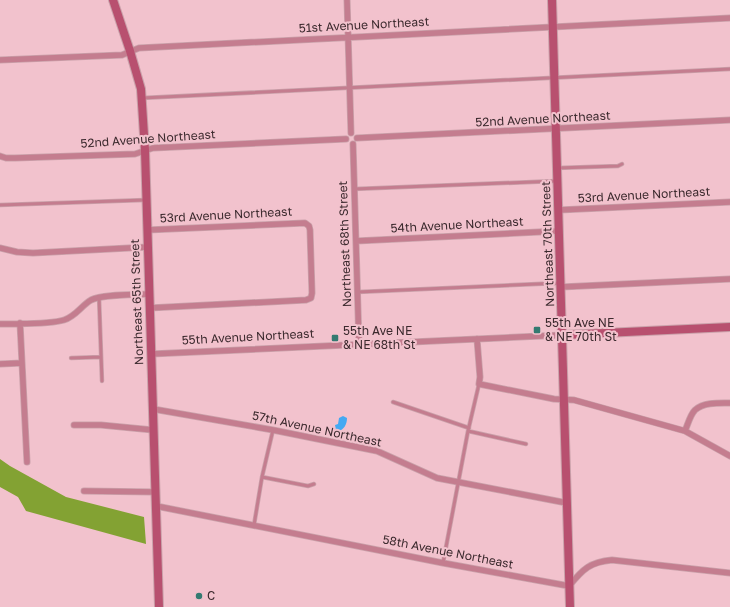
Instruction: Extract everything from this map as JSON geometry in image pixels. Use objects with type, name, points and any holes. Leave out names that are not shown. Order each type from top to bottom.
[{"type":"main road","name":"Northeast 65th Street","points":[[113,0],[139,81],[142,98],[147,200],[159,607]]},
{"type":"main road","name":"Northeast 70th Street","points":[[552,0],[570,607]]},
{"type":"main road","name":"55th Avenue Northeast","points":[[563,334],[730,327]]},
{"type":"street","points":[[347,0],[351,133],[346,139],[349,143],[353,144],[356,142],[357,138],[356,135],[351,133]]},
{"type":"street","name":"51st Avenue Northeast","points":[[0,60],[122,55],[139,48],[730,18]]},
{"type":"street","name":"52nd Avenue Northeast","points":[[357,138],[730,120]]},
{"type":"street","name":"52nd Avenue Northeast","points":[[0,156],[15,158],[135,154],[153,148],[346,139]]},
{"type":"street","name":"Northeast 68th Street","points":[[353,144],[359,344]]},
{"type":"street","name":"53rd Avenue Northeast","points":[[559,210],[730,202]]},
{"type":"street","name":"53rd Avenue Northeast","points":[[147,230],[300,222],[307,224],[310,230],[312,293],[309,299],[306,300],[149,308]]},
{"type":"street","name":"54th Avenue Northeast","points":[[356,241],[560,231]]},
{"type":"street","points":[[0,248],[17,252],[33,253],[148,247]]},
{"type":"street","points":[[561,285],[730,280]]},
{"type":"street","points":[[0,324],[54,322],[64,320],[79,311],[86,303],[99,297],[149,294]]},
{"type":"street","points":[[20,323],[27,462]]},
{"type":"street","name":"55th Avenue Northeast","points":[[151,354],[563,334]]},
{"type":"street","points":[[477,339],[480,377],[479,384],[585,403],[685,431],[730,456]]},
{"type":"street","points":[[0,364],[22,363]]},
{"type":"street","points":[[685,431],[695,410],[703,406],[716,403],[730,403]]},
{"type":"street","name":"57th Avenue Northeast","points":[[153,409],[272,430],[377,451],[437,478],[568,503]]},
{"type":"street","points":[[74,425],[101,425],[153,430]]},
{"type":"street","points":[[84,491],[155,492]]},
{"type":"street","name":"58th Avenue Northeast","points":[[156,506],[443,563],[569,586]]},
{"type":"street","points":[[569,586],[590,564],[607,561],[730,573]]},
{"type":"lane","points":[[142,98],[730,69]]},
{"type":"lane","points":[[558,168],[618,166],[622,164]]},
{"type":"lane","points":[[354,189],[558,180]]},
{"type":"lane","points":[[0,204],[147,200]]},
{"type":"lane","points":[[358,292],[561,285]]},
{"type":"lane","points":[[99,297],[102,381]]},
{"type":"lane","points":[[70,358],[101,357]]},
{"type":"lane","points":[[443,563],[479,384]]},
{"type":"lane","points":[[393,402],[469,430],[526,444]]},
{"type":"lane","points":[[254,525],[272,430]]},
{"type":"lane","points":[[262,477],[308,486],[314,484]]},
{"type":"green space","points":[[0,459],[66,497],[144,517],[146,544],[26,511],[18,497],[0,487]]},
{"type":"water","points":[[343,416],[347,418],[345,426],[338,431],[336,430],[335,425],[338,424],[339,418]]},
{"type":"place","name":"55th Ave NE & NE 70th St","points":[[537,330]]},
{"type":"place","name":"55th Ave NE & NE 68th St","points":[[335,338]]},
{"type":"place","name":"C","points":[[199,596]]}]
